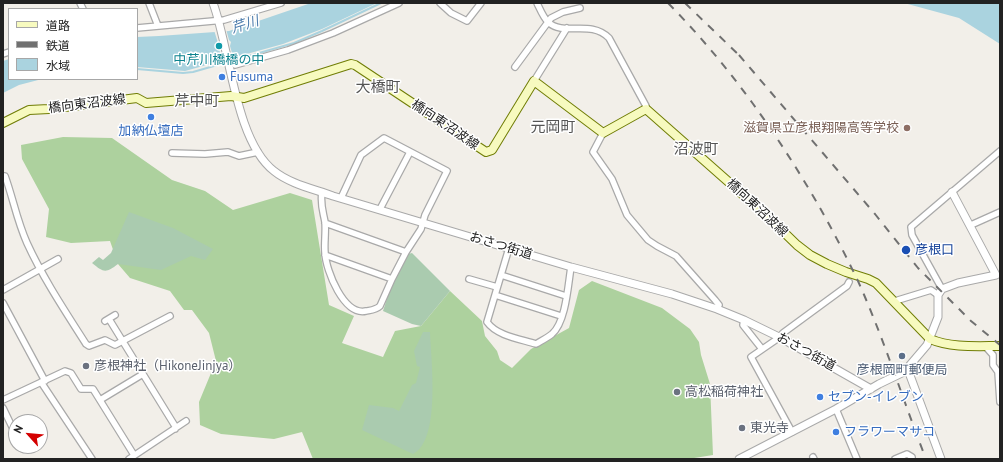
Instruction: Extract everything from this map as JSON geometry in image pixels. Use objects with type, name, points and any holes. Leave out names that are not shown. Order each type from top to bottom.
[{"type":"main road","name":"橋向東沼波線","points":[[3,123],[29,110],[49,109],[137,98],[146,103],[231,96],[244,98],[353,64],[486,152],[492,150],[534,81]]},
{"type":"main road","points":[[534,81],[603,132],[646,108]]},
{"type":"main road","name":"橋向東沼波線","points":[[646,108],[766,215],[797,245],[810,255],[827,264],[868,279],[876,284],[895,301],[930,339]]},
{"type":"main road","points":[[930,339],[960,346],[1000,346]]},
{"type":"street","points":[[149,3],[158,26]]},
{"type":"street","name":"おさつ街道","points":[[213,3],[232,65],[237,98],[250,137],[265,162],[275,172],[306,187],[341,198],[571,267],[672,294],[717,309],[780,337],[871,388]]},
{"type":"street","points":[[138,28],[218,22],[281,3]]},
{"type":"street","points":[[232,65],[288,50],[333,34],[399,3]]},
{"type":"street","points":[[440,3],[451,13],[467,22],[481,3]]},
{"type":"street","points":[[537,3],[548,22],[558,27],[590,28],[603,32],[609,38],[646,108]]},
{"type":"street","points":[[515,67],[551,18],[555,15],[580,8]]},
{"type":"street","points":[[534,81],[567,28]]},
{"type":"street","points":[[603,132],[593,152],[612,179],[627,215],[648,240],[676,256],[716,300],[719,305],[717,309]]},
{"type":"street","points":[[322,192],[321,201],[325,223],[325,255],[332,280],[342,298],[355,310],[363,312],[377,309],[380,306],[406,252],[421,229],[422,222],[447,171],[384,138],[361,155],[341,198]]},
{"type":"street","points":[[172,153],[205,154],[228,152],[239,156],[258,152]]},
{"type":"street","points":[[380,209],[410,152]]},
{"type":"street","points":[[739,459],[836,409],[871,388],[908,370],[910,365],[927,346],[930,339],[938,316],[940,292],[912,235],[910,230],[911,227],[1000,152]]},
{"type":"street","points":[[3,176],[5,176],[12,195],[26,242],[40,269],[86,344],[90,346],[105,340],[115,345],[170,316]]},
{"type":"street","points":[[895,301],[931,290],[940,292],[958,283],[998,275],[952,192]]},
{"type":"street","points":[[971,226],[1000,212]]},
{"type":"street","points":[[325,223],[406,252]]},
{"type":"street","points":[[509,248],[487,322],[492,329],[526,341],[536,344],[553,334],[559,325],[571,267]]},
{"type":"street","points":[[325,255],[392,279]]},
{"type":"street","points":[[3,290],[58,259]]},
{"type":"street","points":[[501,275],[566,296]]},
{"type":"street","points":[[469,279],[497,288]]},
{"type":"street","points":[[792,432],[751,357],[847,286],[849,282]]},
{"type":"street","points":[[495,296],[562,316]]},
{"type":"street","points":[[3,303],[43,381],[92,459]]},
{"type":"street","points":[[115,315],[107,320],[143,374],[175,426],[175,429]]},
{"type":"street","points":[[744,320],[743,325],[762,349]]},
{"type":"street","points":[[985,346],[993,355],[993,365],[999,372],[1000,402]]},
{"type":"street","points":[[908,370],[941,459]]},
{"type":"street","points":[[3,400],[65,371],[68,371],[71,373],[81,389],[93,389],[134,455]]},
{"type":"street","points":[[100,400],[143,374]]},
{"type":"street","points":[[3,408],[8,418]]},
{"type":"street","points":[[836,409],[857,459]]},
{"type":"street","points":[[129,459],[186,421]]},
{"type":"street","points":[[895,459],[907,454],[912,457],[912,459]]},
{"type":"green space","points":[[63,137],[112,138],[172,180],[205,191],[233,210],[290,193],[312,200],[329,305],[354,316],[342,343],[383,357],[395,331],[421,326],[450,291],[482,321],[485,336],[497,351],[500,360],[512,368],[531,349],[569,328],[579,290],[592,281],[662,308],[690,329],[699,342],[701,355],[710,384],[713,455],[688,459],[313,459],[302,432],[274,439],[221,434],[200,425],[199,402],[216,361],[209,333],[192,310],[184,310],[170,291],[130,278],[118,264],[110,241],[71,243],[46,237],[49,209],[22,159],[21,145]]},
{"type":"green space","points":[[129,212],[173,228],[213,249],[205,260],[191,256],[161,270],[118,264],[105,271],[99,269],[92,263],[99,257],[103,260],[111,253]]},
{"type":"green space","points":[[412,253],[450,291],[421,326],[412,324],[383,311],[393,280],[408,254]]},
{"type":"green space","points":[[423,332],[430,332],[432,379],[431,417],[428,433],[422,446],[413,454],[362,430],[369,405],[393,408],[399,411],[412,385],[416,383],[420,367],[417,366],[414,351]]},
{"type":"water","points":[[311,3],[377,3],[322,29],[283,44],[185,71],[138,67],[138,37],[229,31]]},
{"type":"water","points":[[904,3],[1000,3],[1000,44],[959,18]]},
{"type":"water","points":[[8,59],[8,80],[38,80],[19,85],[3,93],[3,61]]},
{"type":"pier","points":[[226,29],[231,42],[230,46],[234,60],[223,63],[217,46],[218,43],[214,30]]},
{"type":"waterway","points":[[138,69],[183,73],[193,72],[294,43],[381,3]]},
{"type":"railway","points":[[668,3],[690,26],[730,73],[783,148],[822,211],[858,281],[885,347],[926,459]]},
{"type":"railway","points":[[685,3],[742,58]]},
{"type":"railway","points":[[739,55],[875,214],[918,268],[971,321],[1000,345]]},
{"type":"place","name":"中芹川橋橋の中","points":[[219,46]]},
{"type":"place","name":"Fusuma","points":[[222,77]]},
{"type":"place","name":"加納仏壇店","points":[[151,117]]},
{"type":"place","name":"滋賀県立彦根翔陽高等学校","points":[[907,128]]},
{"type":"place","name":"彦根口","points":[[906,250]]},
{"type":"place","name":"彦根岡町郵便局","points":[[902,356]]},
{"type":"place","name":"彦根神社（HikoneJinjya）","points":[[86,366]]},
{"type":"place","name":"高松稲荷神社","points":[[677,392]]},
{"type":"place","name":"セブン-イレブン","points":[[820,397]]},
{"type":"place","name":"東光寺","points":[[742,428]]},
{"type":"place","name":"フラワーマサコ","points":[[836,432]]},
{"type":"district","name":"大橋町","points":[[378,88]]},
{"type":"district","name":"芹中町","points":[[197,102]]},
{"type":"district","name":"元岡町","points":[[553,128]]},
{"type":"district","name":"沼波町","points":[[696,150]]},
{"type":"water label","name":"芹川","points":[[245,25]]}]
